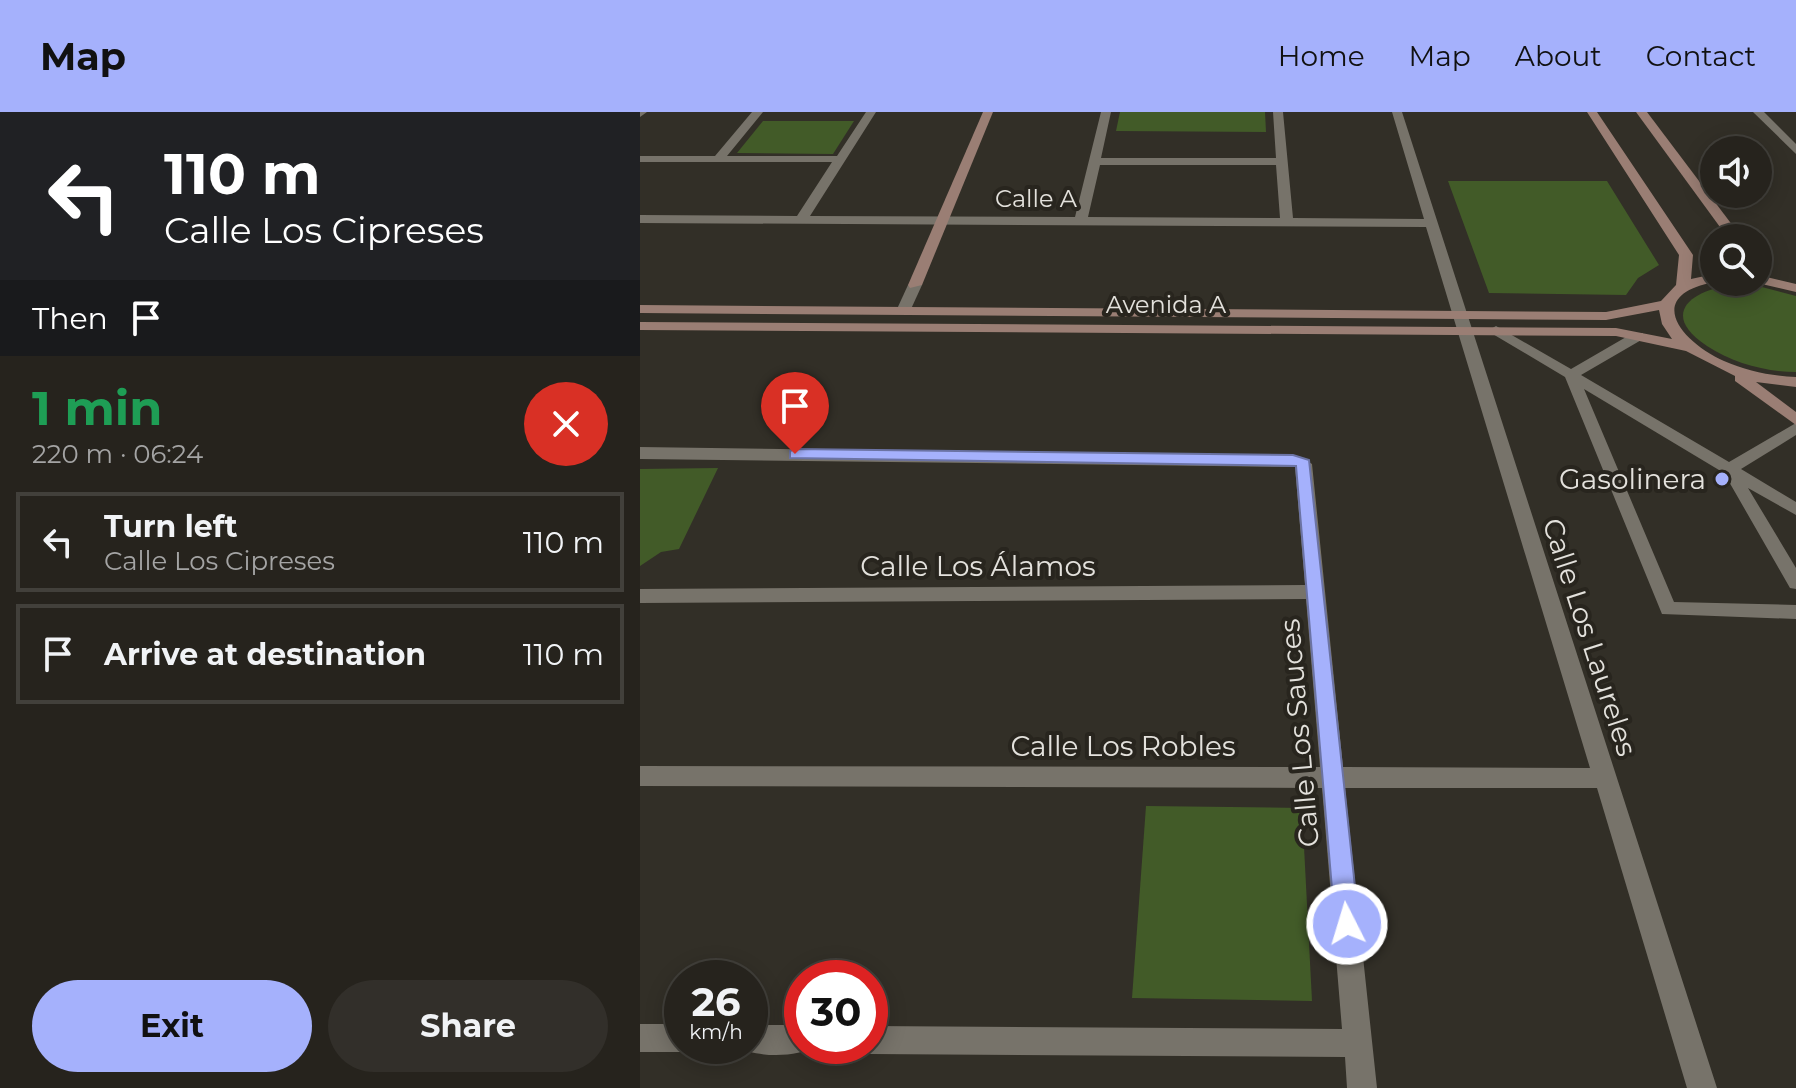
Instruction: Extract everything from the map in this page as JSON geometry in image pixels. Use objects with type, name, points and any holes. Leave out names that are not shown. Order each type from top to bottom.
[{"type":"street","points":[[718,159],[758,112]]},
{"type":"street","points":[[801,220],[871,112]]},
{"type":"street","points":[[904,309],[988,112]]},
{"type":"street","points":[[1081,221],[1106,112]]},
{"type":"street","points":[[1278,112],[1287,222]]},
{"type":"street","name":"Calle Los Laureles","points":[[1397,112],[1702,1088]]},
{"type":"street","points":[[1592,112],[1686,255],[1683,285]]},
{"type":"street","points":[[1641,112],[1725,224]]},
{"type":"street","points":[[1758,112],[1796,151]]},
{"type":"street","points":[[640,159],[840,159]]},
{"type":"street","points":[[1095,161],[1282,162]]},
{"type":"street","name":"Calle A","points":[[640,219],[1432,223]]},
{"type":"street","points":[[1772,272],[1793,286]]},
{"type":"street","points":[[1700,281],[1683,285],[1671,294],[1665,305],[1666,319],[1674,334],[1691,348],[1763,392],[1796,420]]},
{"type":"street","points":[[1772,282],[1793,286]]},
{"type":"street","name":"Avenida A","points":[[640,326],[1462,322],[1606,316],[1665,305]]},
{"type":"street","name":"Avenida A","points":[[640,309],[904,309],[1462,322],[1496,330],[1638,336],[1691,348]]},
{"type":"street","points":[[1721,365],[1751,375],[1796,382]]},
{"type":"street","name":"Calle Los Sauces","points":[[640,453],[1300,461],[1305,468],[1362,1088]]},
{"type":"street","name":"Calle Los Álamos","points":[[640,596],[1316,592]]},
{"type":"street","name":"Calle Los Robles","points":[[640,776],[1333,775],[1605,778]]},
{"type":"street","points":[[640,1038],[664,1038]]},
{"type":"street","points":[[888,1040],[1358,1043]]},
{"type":"lane","points":[[1496,330],[1796,509]]},
{"type":"lane","points":[[1571,375],[1638,336]]},
{"type":"lane","points":[[1571,375],[1668,609],[1796,612]]},
{"type":"lane","points":[[1730,469],[1796,428]]},
{"type":"lane","points":[[1730,469],[1796,583]]},
{"type":"green space","points":[[1120,112],[1265,112],[1266,132],[1116,131]]},
{"type":"green space","points":[[763,121],[854,121],[833,154],[737,153]]},
{"type":"green space","points":[[1448,181],[1607,181],[1659,265],[1638,278],[1626,295],[1489,293]]},
{"type":"green space","points":[[1772,290],[1796,296],[1796,372],[1739,362],[1707,346],[1685,324],[1683,314],[1686,305],[1700,294],[1772,296]]},
{"type":"green space","points":[[718,468],[679,549],[661,552],[640,566],[640,469]]},
{"type":"green space","points":[[1146,806],[1302,808],[1312,1001],[1132,998]]},
{"type":"place","name":"Gasolinera","points":[[1722,479]]},
{"type":"route","points":[[795,454],[1300,461],[1305,468],[1347,924]]}]
